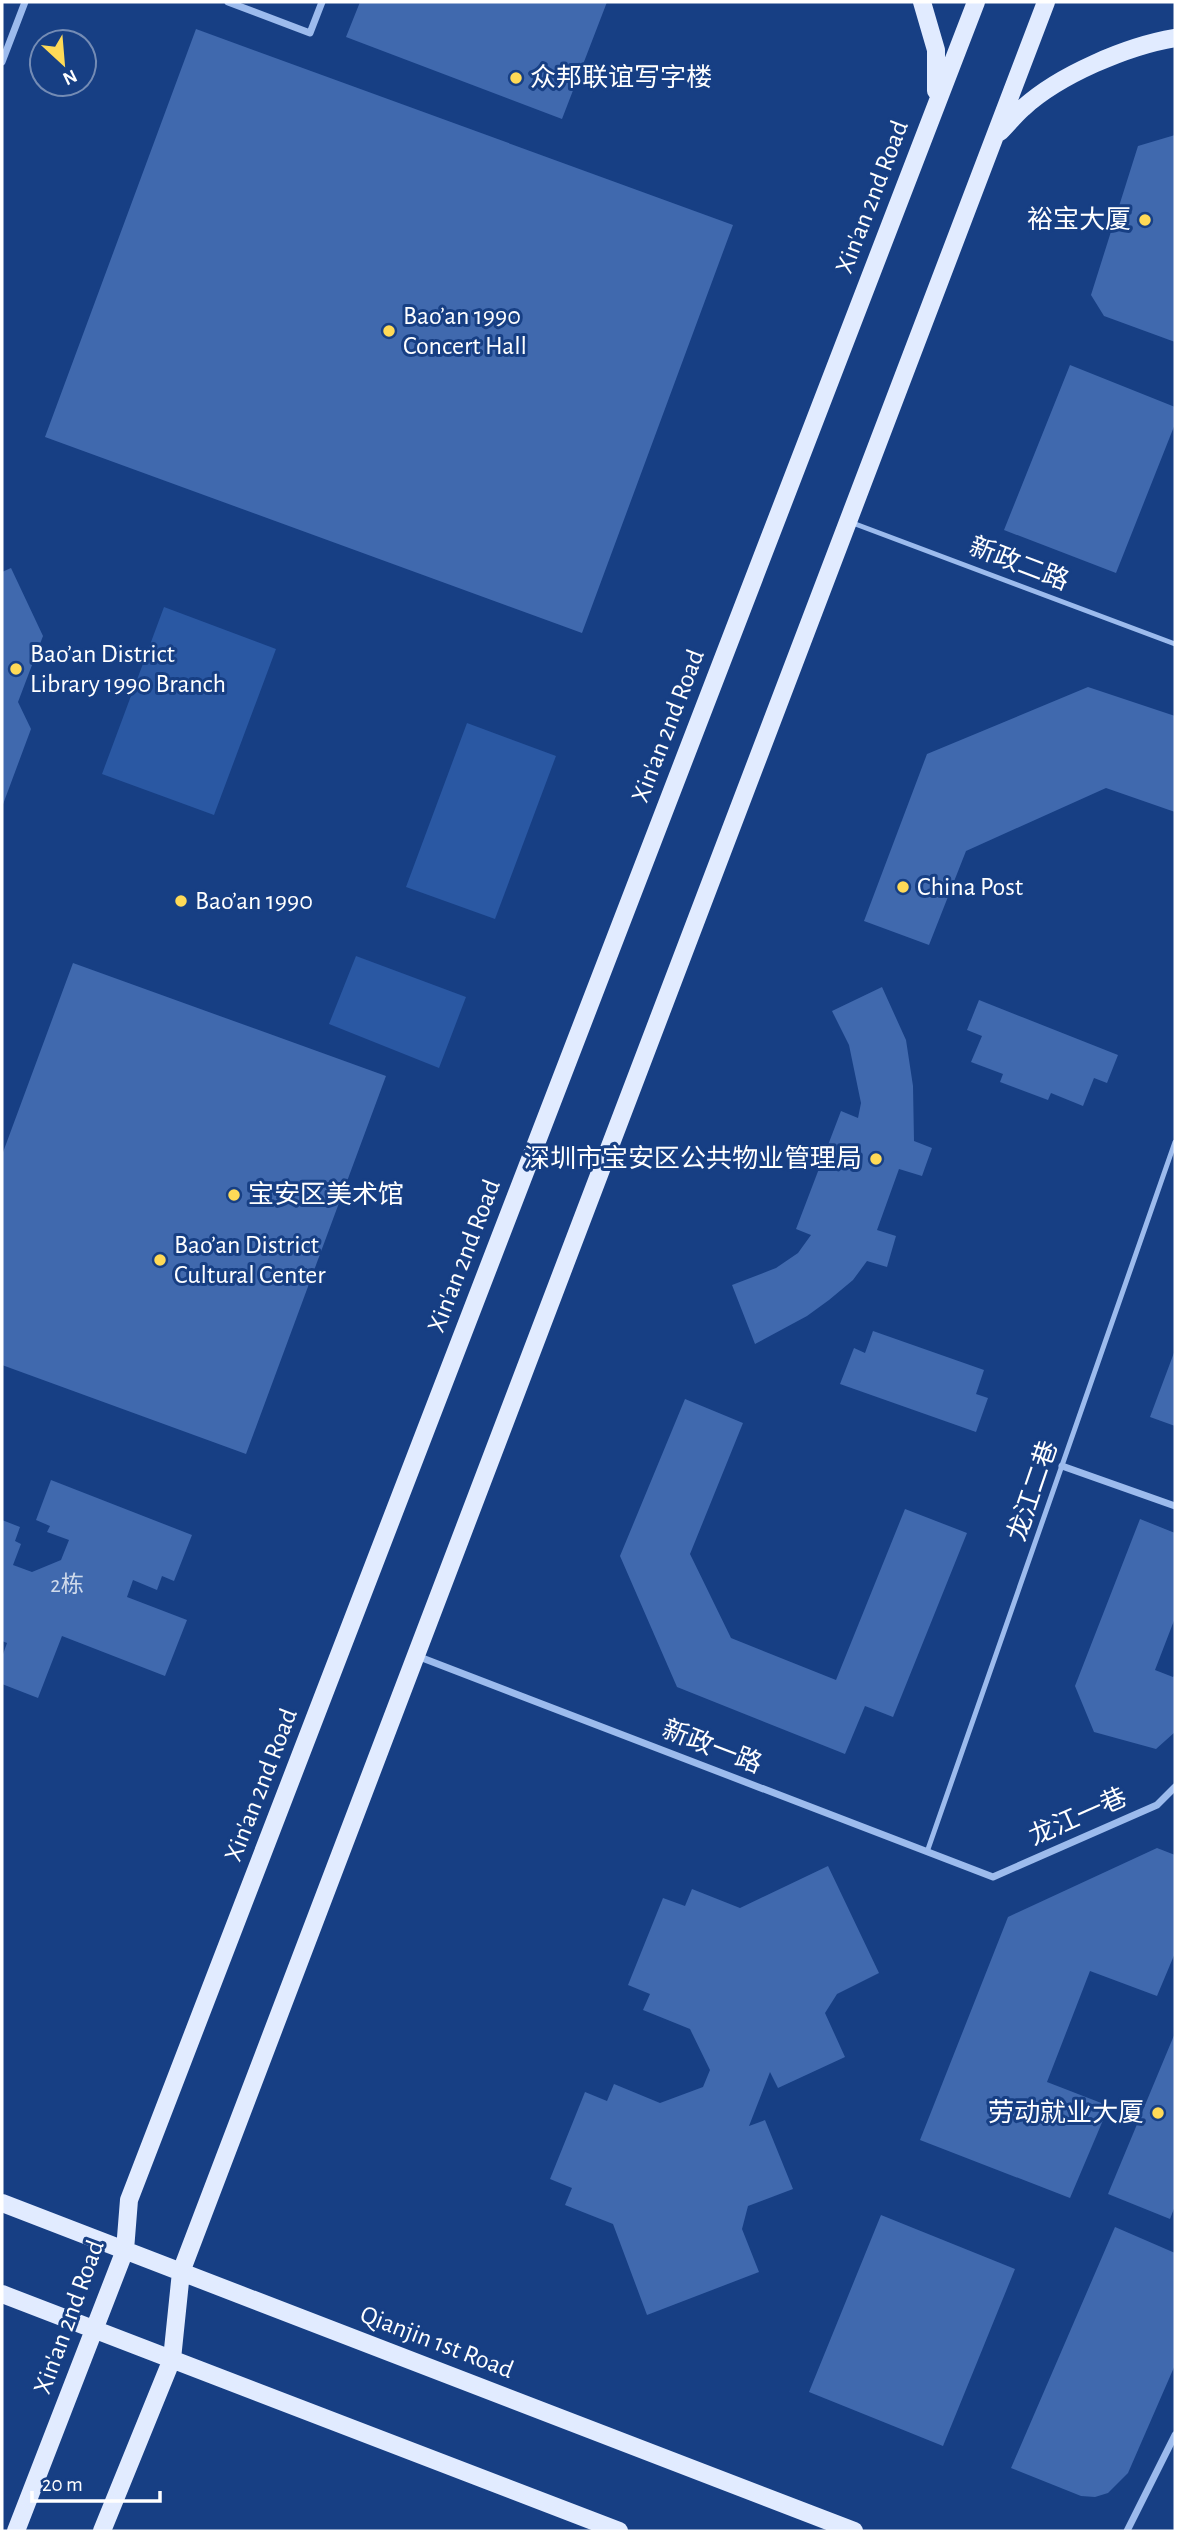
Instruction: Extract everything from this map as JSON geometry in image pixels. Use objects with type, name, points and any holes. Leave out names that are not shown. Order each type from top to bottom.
[{"type":"main road","points":[[922,2],[936,50],[937,81],[933,112]]},
{"type":"main road","name":"Xin'an 2nd Road","points":[[16,2531],[125,2250],[129,2200],[976,2]]},
{"type":"main road","points":[[102,2531],[172,2359],[181,2272],[1046,2]]},
{"type":"main road","points":[[993,140],[1023,107],[1063,80],[1113,56],[1175,38]]},
{"type":"main road","name":"Qianjin 1st Road","points":[[2,2203],[854,2531]]},
{"type":"main road","points":[[2,2294],[619,2531]]},
{"type":"street","points":[[2,62],[25,2]]},
{"type":"street","points":[[228,2],[310,33],[322,2]]},
{"type":"street","points":[[1062,1466],[1175,1506]]},
{"type":"street","name":"新政一路","points":[[416,1655],[993,1877]]},
{"type":"street","name":"龙江一巷","points":[[993,1877],[1157,1805],[1175,1787]]},
{"type":"street","points":[[1127,2531],[1175,2435]]},
{"type":"lane","name":"新政二路","points":[[848,521],[1175,644]]},
{"type":"lane","name":"龙江二巷","points":[[927,1852],[1175,1142]]},
{"type":"shaded area","points":[[164,607],[276,649],[214,815],[102,774]]},
{"type":"shaded area","points":[[467,723],[556,756],[495,919],[406,887]]},
{"type":"shaded area","points":[[356,956],[466,997],[439,1068],[329,1024]]},
{"type":"building","name":"众邦联谊写字楼","points":[[360,2],[607,2],[562,119],[346,37]]},
{"type":"building","name":"Bao’an 1990 Concert Hall","points":[[196,29],[733,225],[582,633],[45,437]]},
{"type":"building","name":"裕宝大厦","points":[[1175,135],[1175,342],[1104,316],[1091,295],[1138,146]]},
{"type":"building","points":[[1070,365],[1175,407],[1175,424],[1116,573],[1004,530]]},
{"type":"building","name":"Bao’an District Library 1990 Branch","points":[[11,568],[43,636],[18,702],[31,729],[2,807],[2,572]]},
{"type":"building","points":[[1088,687],[1175,716],[1175,812],[1106,788],[966,851],[929,945],[864,921],[927,754]]},
{"type":"building","name":"Bao’an District Cultural Center","points":[[73,963],[386,1076],[246,1454],[2,1365],[2,1155]]},
{"type":"building","name":"深圳市宝安区公共物业管理局","points":[[882,987],[906,1040],[913,1086],[914,1141],[932,1148],[922,1176],[899,1169],[877,1230],[896,1236],[887,1267],[867,1261],[853,1280],[829,1300],[807,1316],[755,1344],[732,1285],[776,1268],[798,1253],[811,1235],[796,1229],[841,1111],[858,1118],[861,1103],[849,1045],[832,1011]]},
{"type":"building","points":[[979,1000],[1118,1055],[1107,1083],[1094,1078],[1083,1106],[1051,1093],[1048,1100],[1000,1082],[1003,1074],[971,1062],[982,1036],[967,1030]]},
{"type":"building","points":[[873,1331],[984,1370],[976,1394],[988,1398],[976,1432],[840,1384],[854,1348],[865,1353]]},
{"type":"building","points":[[1175,1350],[1175,1426],[1150,1417]]},
{"type":"building","points":[[685,1399],[743,1423],[690,1554],[731,1638],[836,1680],[905,1509],[967,1533],[893,1717],[865,1706],[845,1754],[677,1687],[620,1556]]},
{"type":"building","points":[[51,1480],[192,1535],[174,1581],[162,1576],[157,1590],[133,1580],[127,1597],[187,1620],[165,1676],[62,1636],[38,1698],[2,1684],[2,1657],[7,1643],[2,1641],[2,1520],[20,1527],[15,1541],[21,1544],[13,1565],[32,1572],[61,1560],[69,1540],[47,1532],[50,1526],[36,1520]]},
{"type":"building","points":[[1140,1519],[1175,1533],[1175,1618],[1155,1670],[1173,1677],[1175,1675],[1175,1732],[1156,1749],[1094,1732],[1075,1686]]},
{"type":"building","points":[[1157,1848],[1175,1855],[1175,1953],[1157,1996],[1090,1971],[1047,2082],[1109,2106],[1070,2198],[920,2140],[1008,1917]]},
{"type":"building","points":[[828,1866],[879,1973],[837,1994],[825,2013],[845,2057],[778,2088],[770,2072],[749,2126],[765,2120],[793,2189],[748,2206],[742,2229],[759,2272],[647,2315],[613,2224],[565,2205],[572,2188],[550,2179],[585,2092],[607,2101],[614,2084],[660,2103],[703,2087],[710,2070],[690,2029],[643,2010],[650,1994],[628,1985],[663,1898],[685,1906],[692,1889],[740,1908]]},
{"type":"building","name":"劳动就业大厦","points":[[1175,2033],[1175,2206],[1170,2219],[1108,2194]]},
{"type":"building","points":[[881,2215],[1015,2269],[943,2446],[809,2392]]},
{"type":"building","points":[[1115,2227],[1175,2253],[1175,2365],[1128,2473],[1108,2493],[1095,2497],[1081,2496],[1011,2468]]},
{"type":"place","name":"众邦联谊写字楼","points":[[516,78]]},
{"type":"place","name":"裕宝大厦","points":[[1145,220]]},
{"type":"place","name":"Bao’an 1990 Concert Hall","points":[[389,331]]},
{"type":"place","name":"Bao’an District Library 1990 Branch","points":[[16,669]]},
{"type":"place","name":"China Post","points":[[903,887]]},
{"type":"place","name":"Bao’an 1990","points":[[181,901]]},
{"type":"place","name":"深圳市宝安区公共物业管理局","points":[[876,1159]]},
{"type":"place","name":"宝安区美术馆","points":[[234,1195]]},
{"type":"place","name":"Bao’an District Cultural Center","points":[[160,1260]]},
{"type":"place","name":"劳动就业大厦","points":[[1158,2113]]}]
